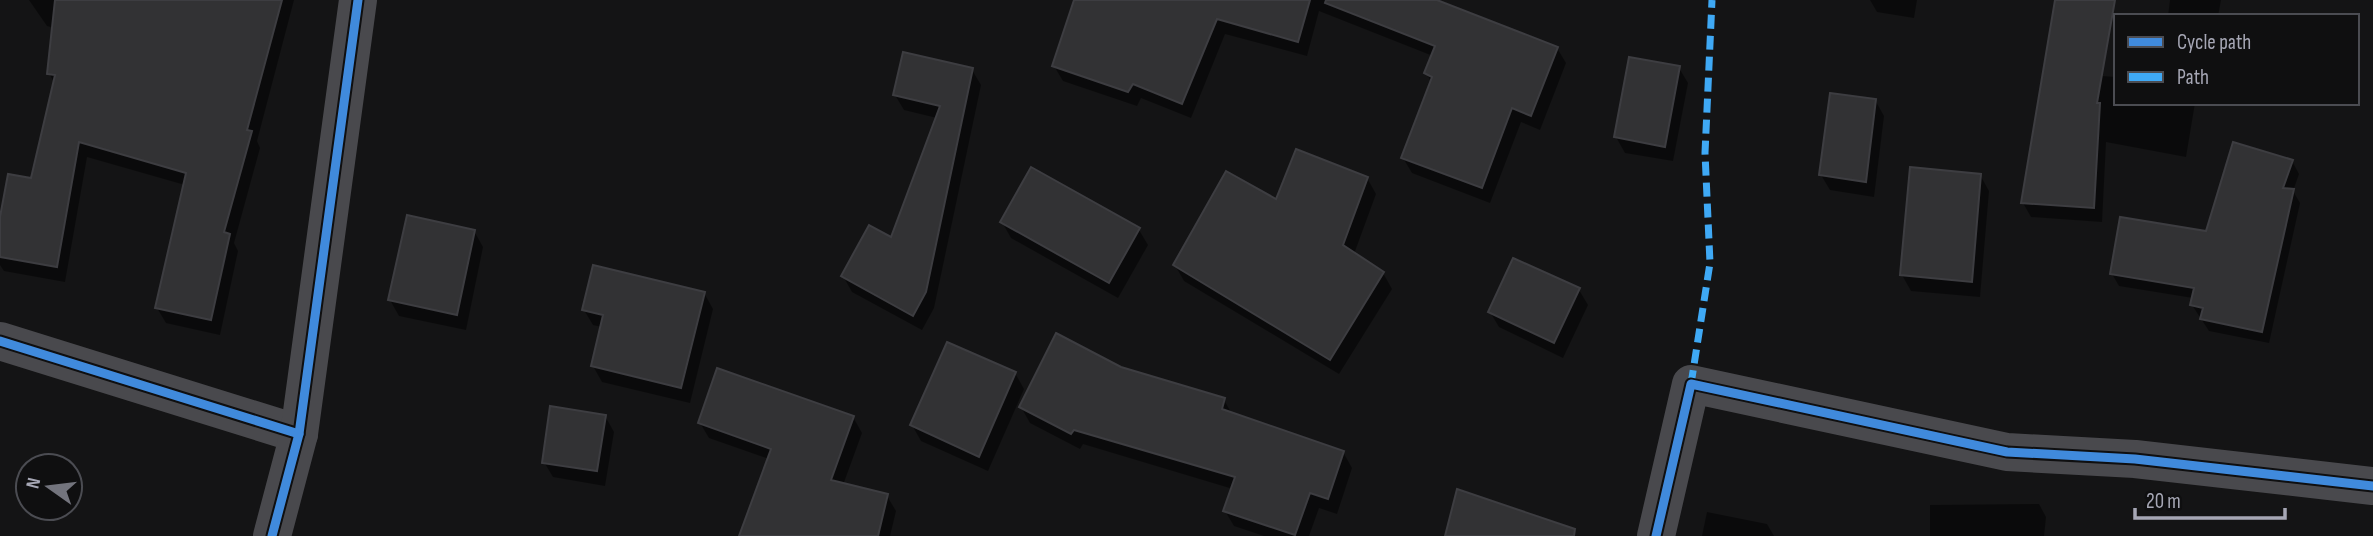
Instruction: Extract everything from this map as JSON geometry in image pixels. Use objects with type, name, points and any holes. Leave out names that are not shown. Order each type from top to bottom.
[{"type":"street","points":[[272,536],[299,433],[358,0]]},
{"type":"street","points":[[0,341],[299,433]]},
{"type":"street","points":[[1656,536],[1691,384],[2007,452],[2135,459],[2373,486]]},
{"type":"building","points":[[55,0],[282,0],[247,130],[252,131],[224,232],[230,234],[211,320],[155,308],[186,173],[79,142],[57,267],[0,257],[0,217],[8,174],[31,178],[55,75],[47,74]]},
{"type":"building","points":[[1074,0],[1310,0],[1298,42],[1217,19],[1182,104],[1133,84],[1128,92],[1052,66]]},
{"type":"building","points":[[1326,0],[1437,0],[1558,47],[1531,116],[1512,108],[1482,188],[1401,158],[1432,77],[1424,73],[1435,46],[1325,3]]},
{"type":"building","points":[[2055,0],[2115,0],[2097,103],[2100,103],[2094,208],[2021,203]]},
{"type":"building","points":[[903,52],[973,68],[926,292],[913,316],[841,276],[869,225],[891,237],[940,106],[893,95]]},
{"type":"building","points":[[1629,57],[1680,66],[1665,147],[1614,137]]},
{"type":"building","points":[[1830,93],[1876,99],[1866,182],[1819,175]]},
{"type":"building","points":[[2233,142],[2293,160],[2283,188],[2294,189],[2262,332],[2200,319],[2203,308],[2190,305],[2194,288],[2110,274],[2120,217],[2206,231]]},
{"type":"building","points":[[1296,149],[1368,177],[1343,245],[1384,272],[1330,360],[1173,265],[1226,171],[1276,199]]},
{"type":"building","points":[[1031,167],[1140,228],[1109,283],[1000,222]]},
{"type":"building","points":[[1910,167],[1981,174],[1972,282],[1900,275]]},
{"type":"building","points":[[407,215],[475,230],[457,315],[388,300]]},
{"type":"building","points":[[1513,258],[1580,288],[1554,343],[1488,312]]},
{"type":"building","points":[[593,265],[705,292],[681,388],[591,366],[603,315],[582,310]]},
{"type":"building","points":[[1056,333],[1121,367],[1225,398],[1222,409],[1344,451],[1328,499],[1310,493],[1295,535],[1223,511],[1235,477],[1074,430],[1071,434],[1019,407]]},
{"type":"building","points":[[947,342],[1016,372],[979,457],[910,425]]},
{"type":"building","points":[[717,368],[854,416],[831,480],[888,494],[878,536],[739,536],[771,449],[698,423]]},
{"type":"building","points":[[550,406],[606,415],[597,471],[542,463]]},
{"type":"building","points":[[1457,489],[1575,529],[1574,536],[1445,536]]},
{"type":"marked path","points":[[1691,384],[1710,263],[1705,153],[1712,0]]},
{"type":"cycle path","points":[[272,536],[299,434],[358,0]]},
{"type":"cycle path","points":[[0,341],[299,434]]},
{"type":"cycle path","points":[[1656,536],[1691,384],[2007,452],[2135,459],[2373,486]]}]
